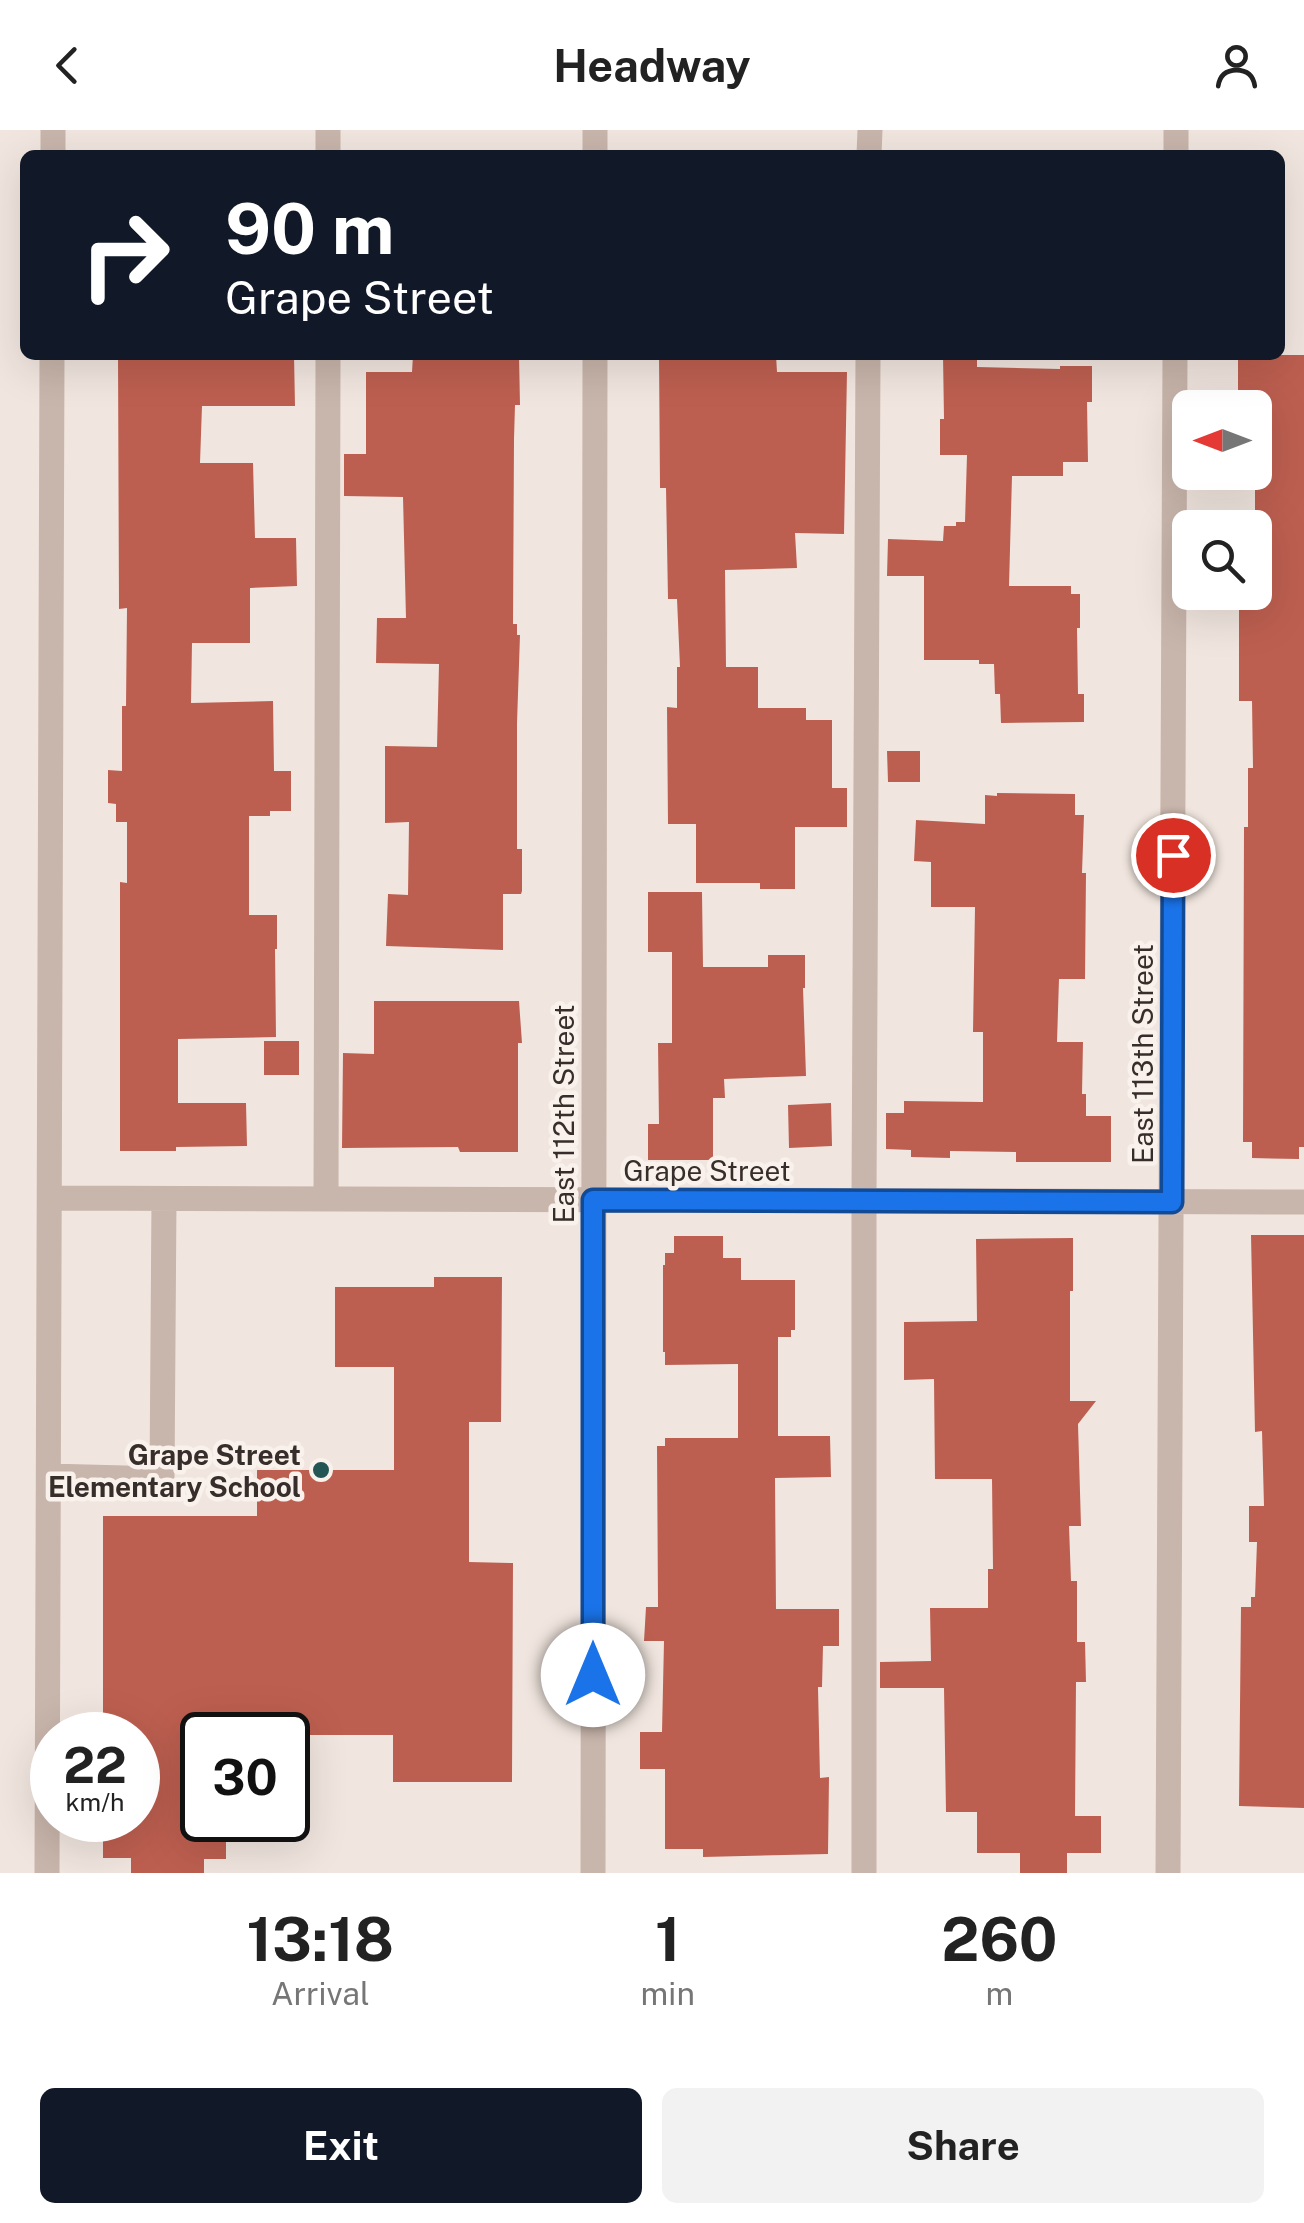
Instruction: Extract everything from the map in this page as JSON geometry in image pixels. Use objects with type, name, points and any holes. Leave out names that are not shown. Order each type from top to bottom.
[{"type":"street","points":[[46,1873],[52,360]]},
{"type":"street","points":[[326,1199],[328,360]]},
{"type":"street","name":"East 112th Street","points":[[593,1873],[594,360]]},
{"type":"street","points":[[864,1873],[868,360]]},
{"type":"street","name":"East 113th Street","points":[[1168,1873],[1175,360]]},
{"type":"street","name":"Grape Street","points":[[50,1198],[1304,1202]]},
{"type":"street","points":[[49,1476],[162,1480],[164,1199]]},
{"type":"building","points":[[1285,355],[1304,355],[1304,1147],[1299,1147],[1299,1159],[1252,1158],[1252,1142],[1243,1142],[1244,827],[1248,827],[1248,768],[1253,768],[1252,701],[1239,701],[1239,610],[1272,610],[1272,510],[1255,510],[1255,490],[1272,490],[1272,390],[1238,390],[1238,360],[1285,360]]},
{"type":"building","points":[[118,360],[294,360],[295,406],[202,406],[200,463],[253,463],[255,538],[296,538],[297,586],[250,588],[250,643],[192,643],[191,703],[273,701],[274,771],[291,771],[291,811],[249,816],[249,915],[277,915],[276,1037],[178,1039],[178,1103],[246,1103],[247,1146],[120,1151],[120,882],[127,883],[127,822],[116,822],[116,804],[108,803],[108,770],[122,771],[122,706],[126,706],[127,608],[119,609]]},
{"type":"building","points":[[413,360],[519,360],[520,405],[515,405],[514,439],[513,624],[517,624],[520,635],[517,849],[522,849],[522,891],[503,894],[503,950],[386,946],[388,894],[408,895],[409,822],[385,823],[385,746],[437,747],[439,664],[376,663],[377,618],[406,618],[403,497],[344,496],[344,454],[366,454],[366,372],[412,372]]},
{"type":"building","points":[[659,360],[776,360],[777,372],[847,372],[844,534],[795,533],[797,568],[725,570],[726,667],[758,667],[758,708],[806,708],[806,720],[832,720],[832,788],[847,788],[847,827],[795,827],[795,889],[760,889],[760,883],[696,883],[696,824],[668,824],[667,707],[677,708],[680,667],[677,599],[668,599],[666,488],[660,488]]},
{"type":"building","points":[[943,360],[977,360],[977,367],[1092,366],[1092,402],[1087,402],[1088,462],[1063,462],[1063,476],[1012,476],[1009,586],[1071,586],[1071,594],[1080,594],[1078,694],[1084,694],[1084,722],[1001,723],[994,664],[979,664],[979,660],[924,660],[924,576],[887,576],[888,539],[943,541],[944,526],[965,522],[967,455],[940,455],[940,419],[944,419]]},
{"type":"building","points":[[887,751],[920,751],[920,782],[888,782]]},
{"type":"building","points":[[1075,794],[1075,815],[1084,815],[1085,979],[1059,979],[1057,1042],[1083,1042],[1082,1094],[1086,1094],[1086,1116],[1111,1116],[1111,1162],[1016,1162],[1016,1152],[950,1151],[950,1158],[911,1157],[911,1150],[886,1149],[886,1113],[904,1113],[904,1101],[983,1102],[983,1032],[973,1032],[975,907],[931,907],[931,862],[914,861],[916,820],[985,824],[985,795]]},
{"type":"building","points":[[648,892],[702,892],[703,967],[768,967],[768,955],[805,955],[806,1076],[724,1079],[725,1098],[713,1098],[713,1160],[648,1160],[648,1124],[659,1124],[658,1043],[672,1043],[672,952],[648,952]]},
{"type":"building","points":[[374,1001],[519,1001],[522,1043],[518,1043],[518,1152],[460,1152],[458,1147],[342,1148],[343,1053],[374,1054]]},
{"type":"building","points":[[264,1041],[299,1041],[299,1075],[264,1075]]},
{"type":"building","points":[[831,1103],[832,1146],[789,1148],[788,1105]]},
{"type":"building","points":[[1251,1235],[1304,1235],[1304,1808],[1239,1806],[1241,1607],[1251,1607],[1251,1597],[1255,1597],[1257,1542],[1249,1542],[1249,1506],[1264,1506],[1262,1431],[1255,1432]]},
{"type":"building","points":[[674,1236],[723,1236],[723,1258],[741,1258],[741,1280],[795,1280],[795,1330],[791,1330],[791,1337],[778,1337],[778,1436],[830,1436],[831,1477],[775,1478],[776,1609],[839,1609],[839,1646],[823,1646],[822,1687],[818,1687],[820,1778],[829,1777],[828,1854],[703,1857],[703,1849],[665,1849],[665,1769],[640,1769],[640,1732],[662,1732],[664,1641],[644,1641],[646,1607],[658,1607],[657,1446],[665,1446],[665,1438],[738,1438],[738,1364],[665,1365],[663,1265],[665,1253],[674,1253]]},
{"type":"building","points":[[1073,1238],[1070,1401],[1096,1401],[1078,1424],[1081,1526],[1069,1526],[1071,1581],[1077,1581],[1077,1642],[1085,1642],[1086,1682],[1076,1682],[1075,1816],[1101,1816],[1101,1853],[1067,1853],[1067,1873],[1020,1873],[1020,1853],[977,1853],[977,1812],[946,1812],[944,1688],[880,1688],[880,1662],[931,1661],[930,1608],[988,1608],[988,1569],[993,1569],[992,1479],[935,1479],[934,1379],[904,1380],[904,1322],[977,1321],[976,1239]]},
{"type":"building","points":[[434,1277],[502,1277],[501,1422],[469,1422],[469,1562],[513,1563],[512,1782],[393,1782],[393,1735],[310,1735],[310,1712],[180,1712],[180,1842],[226,1842],[226,1859],[204,1859],[204,1873],[131,1873],[131,1858],[103,1858],[103,1842],[160,1842],[160,1712],[103,1712],[103,1516],[257,1516],[257,1470],[394,1470],[394,1367],[335,1367],[335,1287],[434,1287]]},
{"type":"place","name":"Grape Street Elementary School","points":[[321,1470]]},
{"type":"route","points":[[593,1675],[593,1200],[1172,1202],[1173,855]]}]
